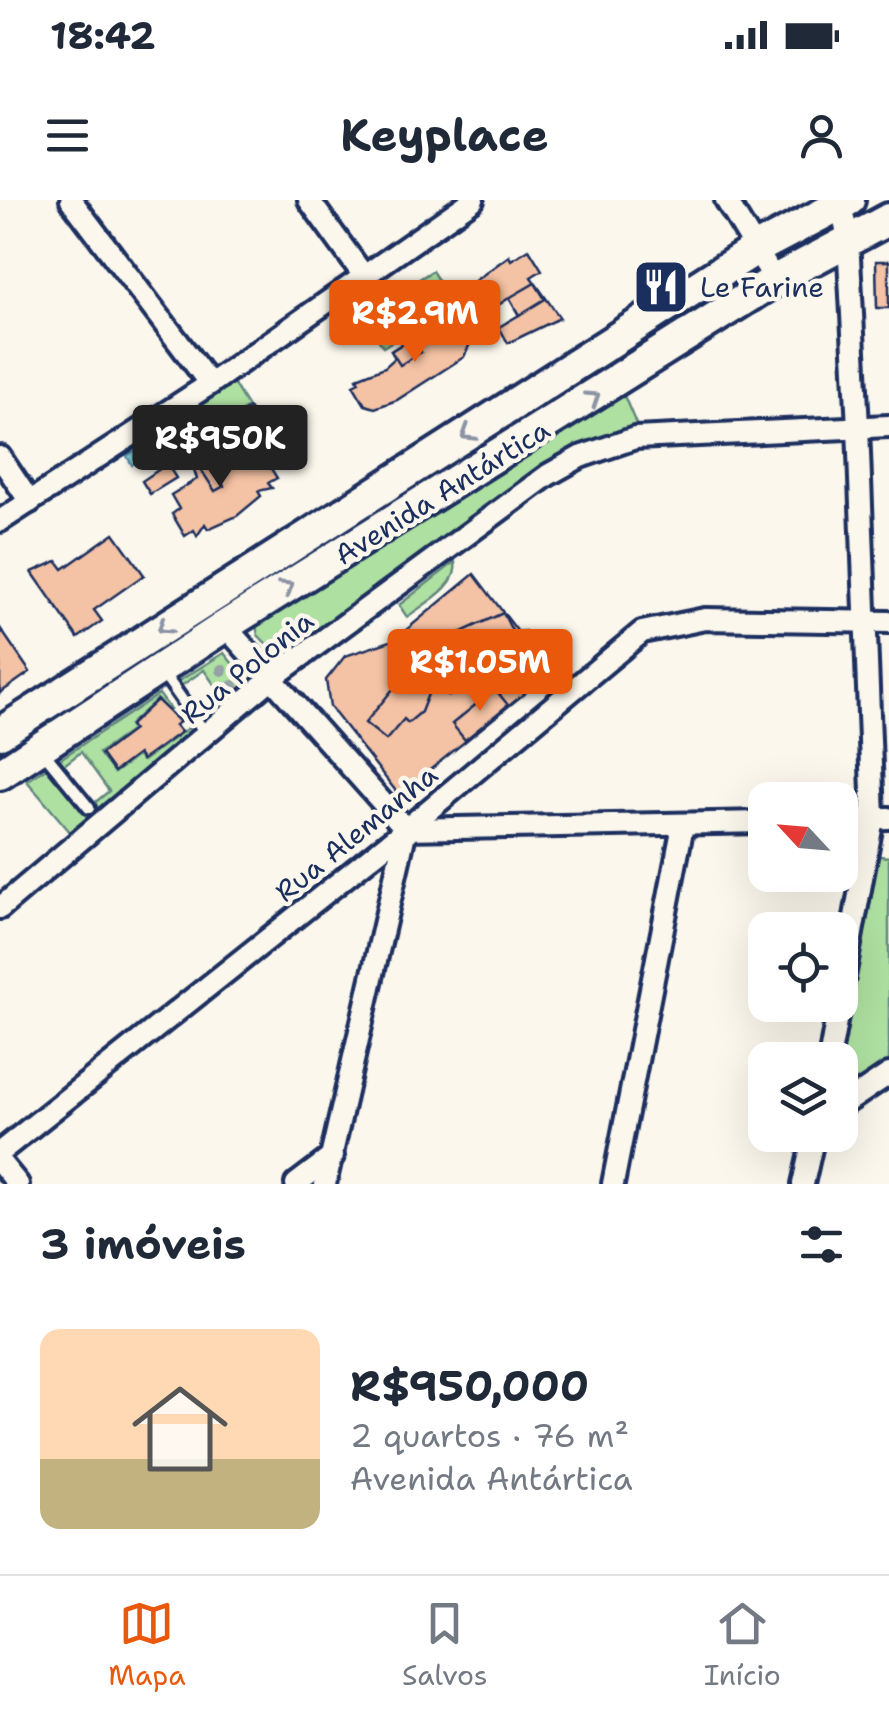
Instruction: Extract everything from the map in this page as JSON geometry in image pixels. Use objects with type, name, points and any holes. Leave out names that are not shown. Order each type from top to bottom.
[{"type":"main road","name":"Avenida Antártica","points":[[0,733],[756,249],[845,202]]},
{"type":"main road","name":"Avenida Antártica","points":[[0,774],[225,626],[776,280],[889,218]]},
{"type":"main road","points":[[92,674],[109,704]]},
{"type":"street","points":[[70,200],[210,384]]},
{"type":"street","points":[[309,200],[364,276]]},
{"type":"street","points":[[0,521],[210,384],[473,200]]},
{"type":"street","points":[[726,200],[776,280]]},
{"type":"street","points":[[845,202],[858,427],[879,622],[881,818],[858,919]]},
{"type":"street","name":"Rua Polonia","points":[[0,908],[272,678],[548,475],[580,457],[636,438],[889,426]]},
{"type":"street","points":[[0,457],[30,502]]},
{"type":"street","name":"Rua Alemanha","points":[[0,1152],[406,829],[642,632],[706,619],[879,622]]},
{"type":"street","points":[[225,626],[406,829],[748,822]]},
{"type":"street","points":[[613,1184],[683,824]]},
{"type":"street","points":[[326,1184],[406,829]]},
{"type":"street","points":[[858,1095],[889,1074]]},
{"type":"street","points":[[803,1184],[810,1152]]},
{"type":"street","points":[[296,1184],[333,1156]]},
{"type":"street","points":[[0,1162],[18,1184]]},
{"type":"lane","points":[[160,670],[206,734]]},
{"type":"lane","points":[[40,748],[89,808]]},
{"type":"green space","points":[[432,271],[453,303],[383,347],[363,315]]},
{"type":"green space","points":[[233,383],[248,407],[187,447],[171,423]]},
{"type":"green space","points":[[622,391],[636,424],[580,449],[289,657],[281,659],[258,635],[255,621]]},
{"type":"green space","points":[[455,562],[447,586],[407,617],[399,605]]},
{"type":"green space","points":[[224,653],[250,685],[206,723],[197,712],[221,694],[204,670],[181,686],[177,682]]},
{"type":"green space","points":[[159,694],[170,709],[167,711],[157,699],[129,725],[132,730],[99,753],[114,773],[137,756],[143,761],[188,728],[194,735],[98,812],[92,805],[109,791],[81,752],[64,765],[60,759]]},
{"type":"green space","points":[[46,768],[88,818],[71,833],[27,781]]},
{"type":"green space","points":[[879,856],[889,857],[889,1066],[858,1085],[858,1042],[837,1042],[842,1022],[858,1022],[858,949]]},
{"type":"water","points":[[166,430],[171,439],[132,465],[127,456]]},
{"type":"building","points":[[529,249],[542,270],[531,277],[560,318],[508,343],[499,327],[519,315],[509,298],[500,304],[495,296],[480,305],[469,285],[509,256],[511,260]]},
{"type":"building","points":[[876,261],[889,261],[889,308],[877,308]]},
{"type":"building","points":[[535,283],[545,299],[519,315],[509,298]]},
{"type":"building","points":[[452,319],[460,319],[472,339],[464,357],[397,400],[375,408],[365,405],[353,385],[359,382],[357,378],[385,367],[395,358],[391,351],[413,337],[417,344],[429,339]]},
{"type":"building","points":[[413,337],[421,352],[400,365],[391,351]]},
{"type":"building","points":[[249,408],[257,421],[232,438],[223,425]]},
{"type":"building","points":[[247,447],[255,461],[263,456],[277,478],[268,483],[272,488],[258,491],[261,496],[237,516],[208,529],[205,524],[197,536],[194,530],[185,536],[172,514],[179,509],[171,495],[197,479],[190,457],[204,448],[220,464]]},
{"type":"building","points":[[204,448],[208,455],[194,464],[190,457]]},
{"type":"building","points":[[205,457],[224,486],[215,491],[196,462]]},
{"type":"building","points":[[167,464],[176,478],[150,494],[142,481]]},
{"type":"building","points":[[114,533],[144,575],[94,610],[102,621],[78,638],[32,572],[57,561],[63,569]]},
{"type":"building","points":[[474,574],[518,632],[525,631],[557,667],[399,795],[330,707],[326,680],[345,656],[394,640]]},
{"type":"building","points":[[503,613],[515,637],[491,649],[493,654],[480,664],[459,670],[467,681],[449,696],[440,685],[428,694],[421,712],[408,723],[404,719],[386,740],[365,723],[398,683],[406,683],[400,675],[422,658],[428,666],[454,644],[450,639],[457,634]]},
{"type":"building","points":[[0,628],[30,672],[0,693]]},
{"type":"building","points":[[495,689],[508,705],[465,740],[452,724]]},
{"type":"building","points":[[157,700],[180,722],[175,725],[181,732],[142,760],[138,754],[114,772],[101,754],[133,730],[130,725]]},
{"type":"place","name":"Le Farine","points":[[661,287]]}]
